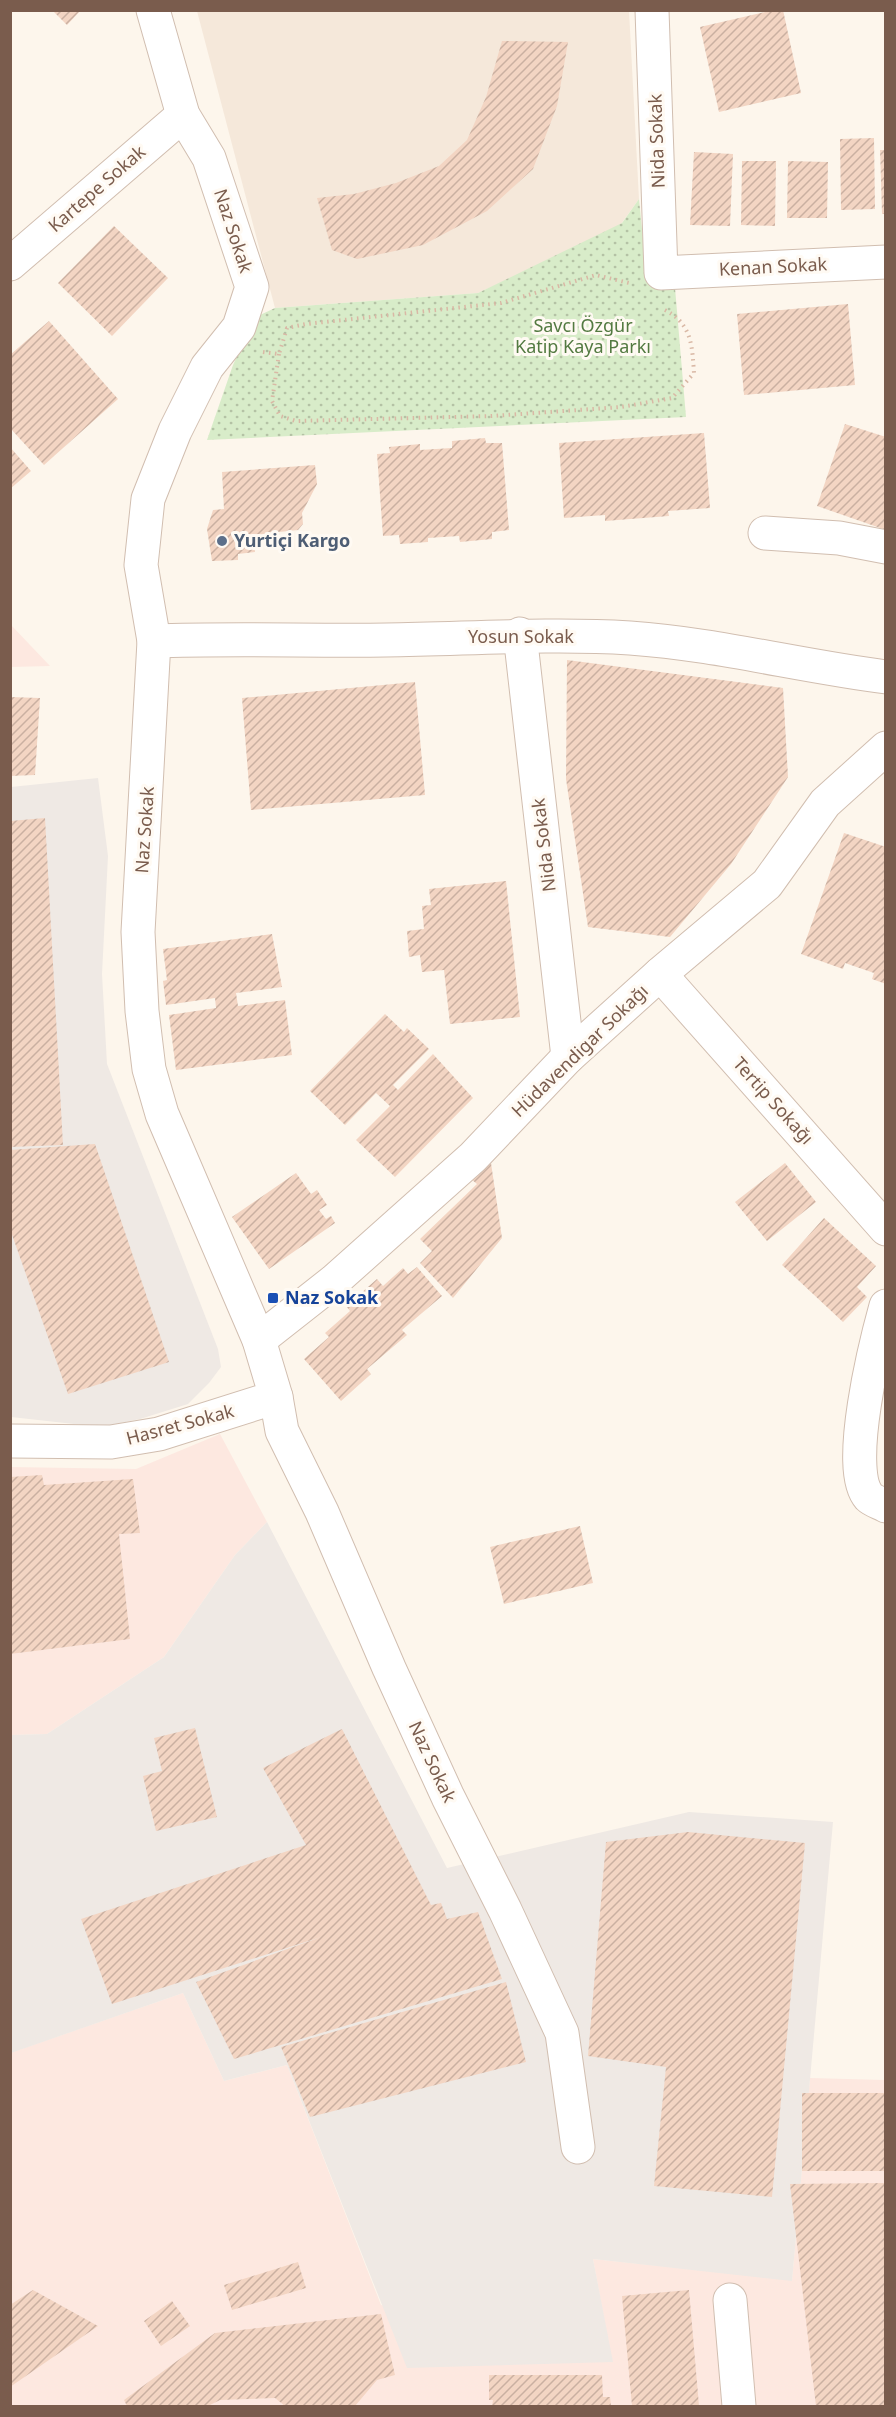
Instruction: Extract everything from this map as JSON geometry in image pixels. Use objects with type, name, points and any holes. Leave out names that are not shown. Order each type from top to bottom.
[{"type":"street","name":"Naz Sokak","points":[[153,10],[183,115],[208,159],[252,287],[239,327],[207,367],[176,431],[148,499],[141,565],[154,641],[138,932],[142,1011],[149,1069],[162,1114],[259,1340],[276,1397],[282,1431],[322,1512],[388,1668],[562,2033],[578,2147]]},
{"type":"street","name":"Nida Sokak","points":[[648,281],[652,10]]},
{"type":"street","name":"Kartepe Sokak","points":[[10,264],[183,115]]},
{"type":"street","name":"Kenan Sokak","points":[[648,281],[885,262]]},
{"type":"street","points":[[765,533],[839,538],[885,548]]},
{"type":"street","name":"Nida Sokak","points":[[520,634],[568,1057]]},
{"type":"street","name":"Yosun Sokak","points":[[154,641],[222,638],[386,640],[520,634],[632,638],[731,651],[885,677]]},
{"type":"street","name":"Hüdavendigar Sokağı","points":[[259,1340],[334,1281],[473,1157],[568,1057],[660,974],[766,884],[825,803],[885,748]]},
{"type":"street","name":"Tertip Sokağı","points":[[660,974],[885,1229]]},
{"type":"street","points":[[885,1306],[866,1397],[859,1463],[861,1481],[870,1498],[885,1506]]},
{"type":"street","name":"Hasret Sokak","points":[[10,1441],[111,1442],[159,1434],[276,1397]]},
{"type":"street","points":[[730,2300],[739,2406]]},
{"type":"path","points":[[648,281],[628,284],[596,275],[501,303],[287,328],[279,354],[272,401],[280,416],[296,422],[492,416],[621,407],[672,398],[694,373],[692,336],[671,312],[660,307]]},
{"type":"path","points":[[628,284],[648,281]]},
{"type":"path","points":[[222,348],[279,354]]},
{"type":"shaded area","points":[[197,11],[629,11],[639,199],[616,231],[478,293],[275,308]]},
{"type":"shaded area","points":[[11,625],[50,666],[11,667]]},
{"type":"shaded area","points":[[98,778],[108,856],[102,974],[107,1064],[218,1349],[221,1367],[188,1404],[140,1419],[101,1427],[11,1417],[11,787]]},
{"type":"shaded area","points":[[220,1434],[267,1522],[235,1555],[164,1657],[47,1734],[11,1735],[10,1467],[136,1469]]},
{"type":"shaded area","points":[[267,1522],[447,1868],[689,1812],[833,1822],[792,2281],[593,2259],[613,2362],[407,2368],[287,2065],[224,2081],[183,1993],[11,2053],[10,1735],[47,1734],[164,1657],[235,1555]]},
{"type":"shaded area","points":[[183,1993],[224,2081],[287,2065],[381,2305],[612,2362],[593,2259],[792,2280],[810,2078],[885,2080],[885,2406],[11,2406],[10,2053]]},
{"type":"green space","name":"Savcı Özgür Katip Kaya Parkı","points":[[639,199],[647,279],[674,276],[686,417],[207,440],[233,365],[251,326],[260,315],[275,308],[478,293],[622,223]]},
{"type":"building","points":[[52,10],[81,10],[67,25]]},
{"type":"building","points":[[774,10],[783,10],[801,93],[719,112],[700,27]]},
{"type":"building","points":[[502,41],[568,42],[557,106],[533,169],[487,211],[423,245],[357,259],[332,250],[317,198],[354,194],[396,183],[439,166],[467,140],[486,97]]},
{"type":"building","points":[[874,138],[875,209],[841,210],[840,139]]},
{"type":"building","points":[[880,150],[886,150],[886,214],[882,214]]},
{"type":"building","points":[[694,152],[733,154],[730,226],[690,225]]},
{"type":"building","points":[[742,161],[776,161],[775,226],[741,225]]},
{"type":"building","points":[[788,161],[828,162],[827,218],[787,218]]},
{"type":"building","points":[[114,226],[168,278],[112,336],[58,283]]},
{"type":"building","points":[[848,304],[855,385],[744,395],[737,314]]},
{"type":"building","points":[[49,321],[118,399],[44,465],[10,428],[10,355]]},
{"type":"building","points":[[845,424],[886,437],[886,530],[817,506]]},
{"type":"building","points":[[704,433],[710,508],[668,511],[669,516],[605,521],[605,515],[564,518],[559,443]]},
{"type":"building","points":[[485,438],[486,443],[502,443],[509,530],[492,532],[492,539],[460,542],[459,536],[428,538],[428,542],[400,544],[399,535],[383,536],[377,454],[390,453],[389,447],[420,444],[420,450],[452,448],[452,441]]},
{"type":"building","points":[[10,447],[31,471],[10,489]]},
{"type":"building","points":[[315,465],[317,484],[302,513],[303,524],[298,530],[279,532],[280,540],[254,542],[255,552],[238,554],[238,560],[212,561],[207,529],[213,510],[224,509],[222,472]]},
{"type":"building","points":[[567,660],[783,688],[788,777],[731,864],[670,937],[588,927],[566,779]]},
{"type":"building","points":[[415,682],[425,795],[251,810],[242,698]]},
{"type":"building","points":[[10,697],[40,698],[35,775],[10,776]]},
{"type":"building","points":[[45,818],[63,1145],[10,1147],[10,821]]},
{"type":"building","points":[[844,833],[886,847],[886,984],[872,979],[874,973],[845,963],[843,969],[801,954]]},
{"type":"building","points":[[506,881],[520,1017],[450,1024],[444,970],[422,972],[420,955],[409,957],[407,931],[424,929],[422,906],[431,905],[429,889]]},
{"type":"building","points":[[272,934],[282,987],[236,993],[238,1006],[285,1000],[292,1055],[176,1070],[169,1015],[216,1008],[215,998],[166,1005],[163,981],[167,980],[163,949]]},
{"type":"building","points":[[385,1014],[404,1032],[407,1028],[429,1049],[393,1085],[398,1090],[433,1054],[473,1098],[395,1177],[356,1140],[390,1106],[376,1093],[345,1125],[310,1091]]},
{"type":"building","points":[[95,1144],[169,1362],[68,1394],[10,1229],[10,1150]]},
{"type":"building","points":[[491,1163],[502,1238],[453,1298],[420,1263],[432,1251],[420,1239],[477,1184],[471,1179]]},
{"type":"building","points":[[785,1163],[816,1202],[767,1241],[735,1202]]},
{"type":"building","points":[[296,1173],[311,1194],[317,1190],[327,1205],[319,1210],[326,1219],[331,1216],[335,1223],[269,1269],[232,1217]]},
{"type":"building","points":[[824,1218],[876,1266],[857,1287],[867,1297],[843,1322],[782,1265]]},
{"type":"building","points":[[417,1267],[442,1296],[402,1330],[407,1335],[367,1369],[371,1374],[341,1401],[304,1359],[329,1337],[325,1333],[350,1311],[346,1306],[377,1279],[383,1286],[403,1268],[408,1274]]},
{"type":"building","points":[[42,1475],[44,1485],[133,1479],[140,1533],[119,1534],[130,1639],[10,1654],[10,1477]]},
{"type":"building","points":[[580,1526],[593,1583],[504,1604],[490,1547]]},
{"type":"building","points":[[195,1728],[217,1817],[156,1831],[143,1776],[162,1771],[154,1738]]},
{"type":"building","points":[[342,1729],[431,1905],[441,1903],[447,1919],[478,1912],[502,1979],[234,2059],[196,1982],[321,1937],[112,2004],[81,1919],[306,1845],[263,1768]]},
{"type":"building","points":[[688,1832],[805,1843],[772,2197],[654,2186],[666,2067],[588,2056],[606,1842]]},
{"type":"building","points":[[506,1982],[526,2062],[310,2117],[281,2047]]},
{"type":"building","points":[[802,2093],[886,2093],[886,2171],[802,2171]]},
{"type":"building","points":[[886,2183],[886,2406],[816,2406],[790,2184]]},
{"type":"building","points":[[298,2262],[306,2288],[232,2310],[224,2285]]},
{"type":"building","points":[[33,2290],[98,2326],[10,2387],[10,2305]]},
{"type":"building","points":[[689,2290],[699,2406],[632,2406],[622,2296]]},
{"type":"building","points":[[172,2301],[190,2326],[161,2346],[144,2321]]},
{"type":"building","points":[[381,2314],[395,2375],[377,2380],[355,2406],[285,2406],[275,2398],[220,2400],[208,2406],[127,2406],[124,2400],[215,2333]]},
{"type":"building","points":[[489,2375],[602,2375],[603,2397],[610,2397],[611,2406],[492,2406],[493,2400],[489,2400]]},
{"type":"place","name":"Yurtiçi Kargo","points":[[222,541]]},
{"type":"place","name":"Naz Sokak","points":[[273,1298]]}]
